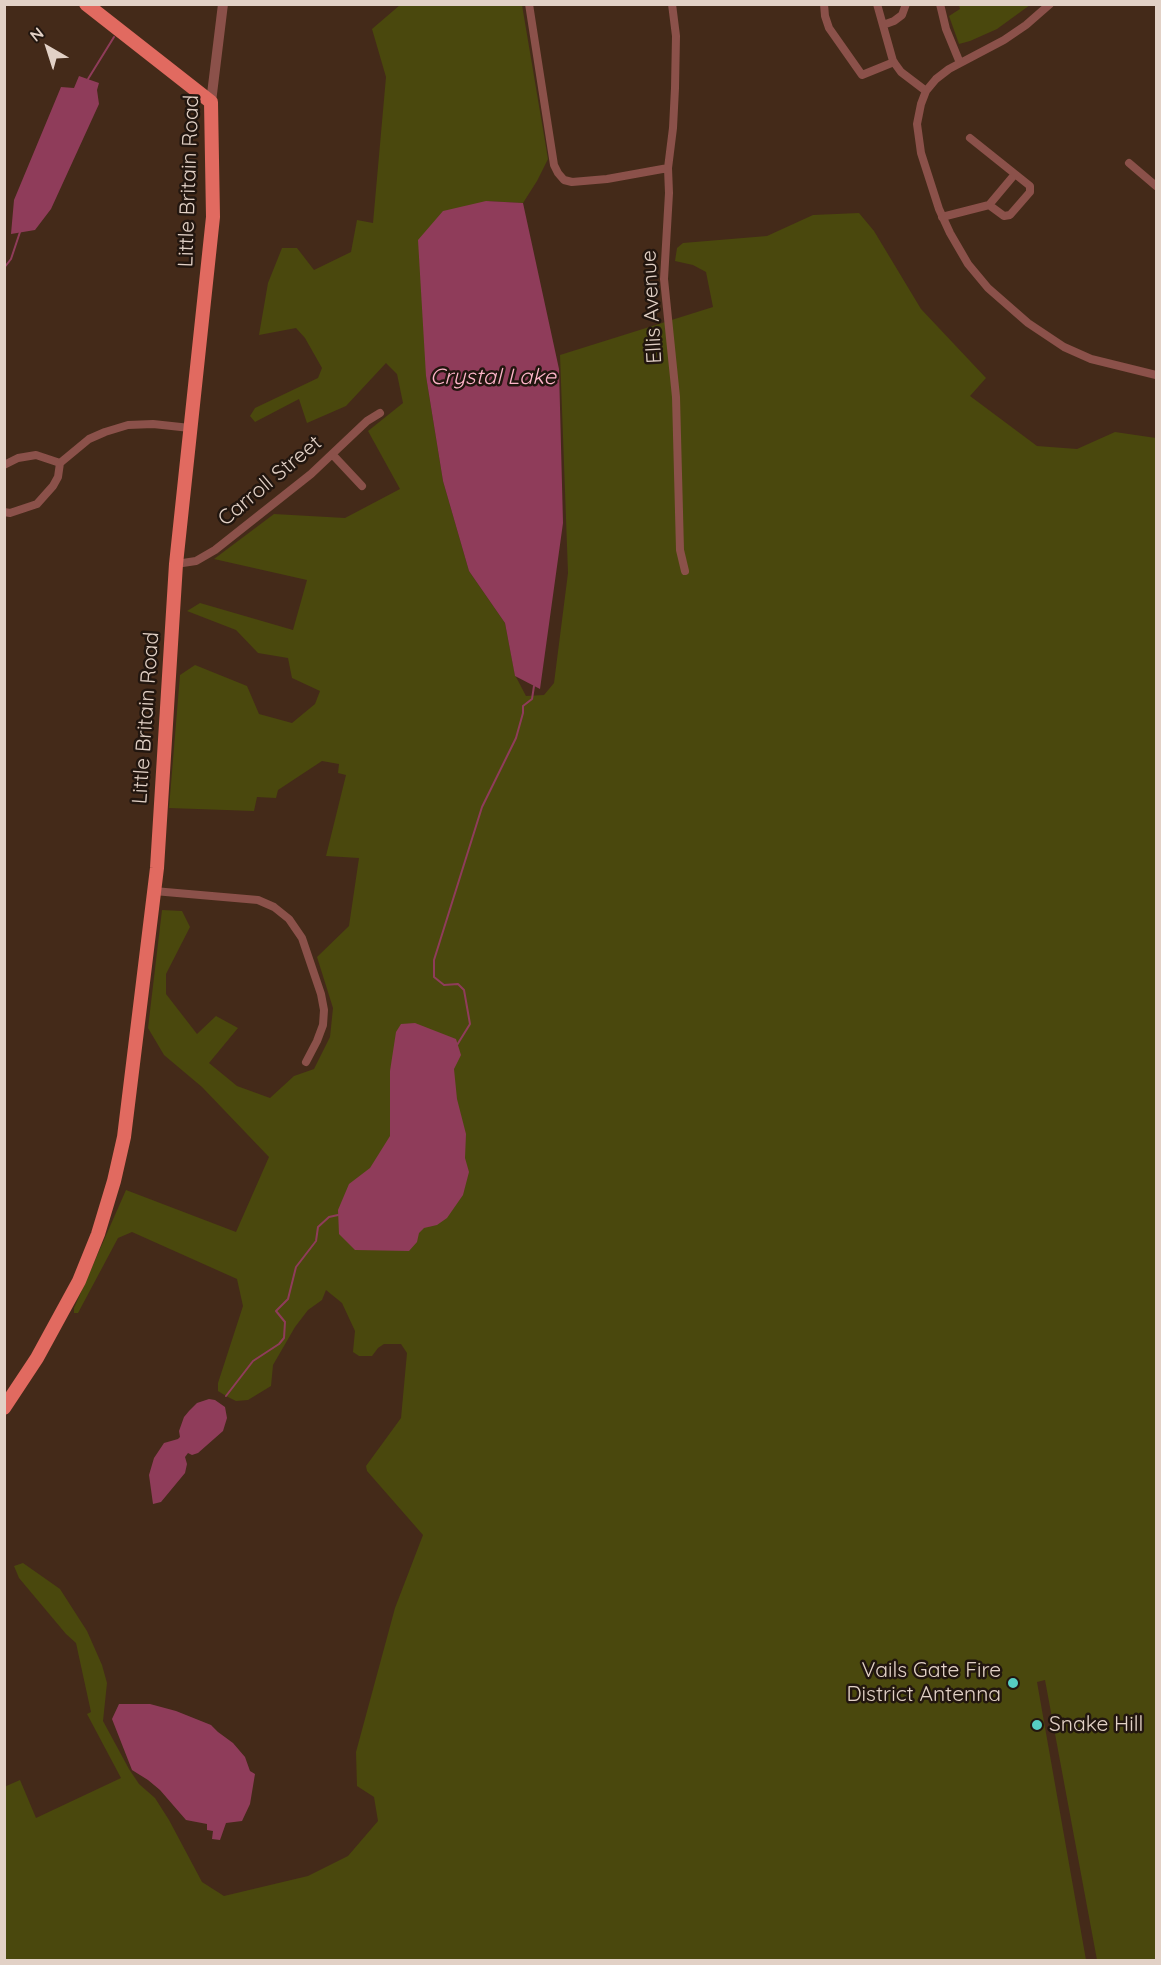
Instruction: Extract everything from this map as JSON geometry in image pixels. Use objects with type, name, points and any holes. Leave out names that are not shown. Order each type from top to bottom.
[{"type":"main road","points":[[86,4],[211,102]]},
{"type":"main road","name":"Little Britain Road","points":[[4,1408],[49,1338],[79,1281],[98,1234],[124,1137],[154,891],[176,564],[213,217],[211,102]]},
{"type":"street","name":"Little Britain Road","points":[[211,102],[223,4]]},
{"type":"street","points":[[529,4],[554,165],[558,173],[564,180],[572,182],[607,179],[668,168]]},
{"type":"street","name":"Ellis Avenue","points":[[672,4],[676,36],[664,279],[676,397],[680,550],[685,571]]},
{"type":"street","points":[[824,4],[829,28],[862,75],[894,62]]},
{"type":"street","points":[[877,4],[894,62],[901,72],[926,91]]},
{"type":"street","points":[[883,25],[902,15],[906,4]]},
{"type":"street","points":[[940,4],[946,29],[960,63]]},
{"type":"street","points":[[1050,4],[1004,40],[949,69],[936,79],[926,91],[921,104],[917,124],[918,136],[942,217],[968,264],[988,288],[1043,334],[1064,347],[1091,359],[1156,375]]},
{"type":"street","points":[[970,138],[1030,186],[1030,192],[1010,215],[1004,216],[989,205]]},
{"type":"street","points":[[1129,163],[1156,186]]},
{"type":"street","points":[[942,217],[989,205],[1015,174]]},
{"type":"street","name":"Carroll Street","points":[[176,564],[196,561],[215,550],[311,474],[367,421],[380,412]]},
{"type":"street","points":[[4,512],[10,513],[37,504],[53,486],[58,477],[60,463],[89,440],[105,432],[128,425],[153,424],[190,428]]},
{"type":"street","points":[[4,465],[18,458],[36,454],[60,463]]},
{"type":"street","points":[[332,454],[362,486]]},
{"type":"street","points":[[154,891],[258,900],[274,907],[289,919],[302,938],[321,994],[324,1010],[323,1025],[306,1062]]},
{"type":"shaded area","points":[[959,4],[1030,5],[997,29],[959,44],[949,16],[960,9]]},
{"type":"shaded area","points":[[400,5],[522,5],[548,159],[523,203],[486,201],[426,376],[443,481],[469,571],[505,623],[515,675],[526,696],[544,695],[554,683],[568,573],[560,355],[713,307],[706,272],[693,265],[675,261],[677,248],[683,243],[767,236],[813,215],[859,213],[874,231],[921,309],[986,378],[970,396],[1037,446],[1077,449],[1115,432],[1156,438],[1156,1960],[1097,1960],[1045,1680],[1037,1682],[1086,1960],[5,1960],[4,1787],[20,1780],[36,1818],[121,1778],[87,1714],[91,1712],[76,1643],[19,1578],[14,1566],[23,1563],[60,1589],[87,1631],[107,1683],[103,1721],[139,1784],[155,1798],[169,1820],[202,1882],[224,1896],[308,1876],[348,1856],[378,1821],[374,1797],[357,1786],[356,1752],[395,1608],[423,1535],[367,1471],[366,1466],[401,1418],[407,1353],[401,1344],[384,1344],[372,1356],[359,1356],[353,1352],[355,1331],[342,1303],[326,1290],[322,1300],[308,1310],[295,1327],[273,1365],[271,1386],[248,1400],[236,1401],[218,1391],[218,1383],[243,1306],[237,1279],[132,1232],[118,1238],[78,1313],[74,1313],[74,1308],[126,1190],[236,1232],[269,1157],[202,1087],[164,1055],[148,1028],[162,910],[182,911],[190,927],[166,974],[166,994],[197,1034],[216,1016],[238,1028],[209,1063],[237,1086],[270,1098],[294,1076],[314,1069],[330,1037],[333,1008],[317,957],[349,926],[359,858],[326,856],[346,775],[338,773],[339,764],[322,761],[278,790],[276,798],[257,797],[254,811],[169,808],[180,675],[195,665],[247,686],[259,714],[292,723],[315,704],[320,691],[292,678],[288,658],[258,653],[236,630],[187,611],[200,603],[293,630],[307,580],[214,559],[274,514],[345,518],[400,489],[368,431],[403,403],[397,374],[386,363],[346,406],[307,423],[299,399],[255,422],[250,416],[255,408],[318,378],[322,368],[305,338],[296,328],[259,335],[268,283],[282,248],[297,248],[314,270],[351,252],[357,220],[373,223],[386,77],[372,29]]},
{"type":"water","points":[[79,76],[99,83],[97,90],[99,104],[51,209],[35,230],[11,234],[14,200],[61,87],[74,88]]},
{"type":"water","name":"Crystal Lake","points":[[486,201],[523,203],[559,369],[563,523],[540,689],[515,676],[505,623],[469,571],[443,481],[426,376],[418,240],[443,211]]},
{"type":"water","points":[[415,1023],[456,1039],[461,1055],[454,1069],[457,1099],[466,1134],[465,1158],[469,1172],[463,1195],[447,1218],[437,1225],[424,1228],[419,1233],[417,1242],[409,1251],[355,1250],[339,1234],[338,1210],[349,1184],[370,1168],[390,1136],[390,1071],[396,1032],[401,1024]]},
{"type":"water","points":[[209,1399],[225,1407],[227,1418],[223,1431],[198,1453],[192,1455],[188,1453],[185,1457],[187,1464],[185,1473],[161,1502],[153,1504],[149,1475],[154,1458],[164,1443],[180,1437],[179,1431],[189,1411],[197,1403]]},
{"type":"water","points":[[119,1704],[150,1704],[176,1711],[211,1725],[233,1743],[245,1757],[250,1771],[255,1774],[250,1804],[242,1821],[226,1823],[220,1840],[212,1839],[213,1831],[207,1830],[207,1824],[186,1820],[160,1790],[132,1770],[112,1719]]},
{"type":"waterway","points":[[88,79],[114,37]]},
{"type":"waterway","points":[[4,268],[11,259],[20,232]]},
{"type":"waterway","points":[[457,1045],[470,1024],[464,990],[458,984],[444,985],[434,977],[434,960],[482,807],[516,738],[523,706],[532,699],[534,686]]},
{"type":"waterway","points":[[226,1396],[253,1361],[279,1344],[284,1338],[285,1322],[276,1311],[288,1299],[296,1267],[316,1241],[318,1227],[329,1217],[338,1215]]},
{"type":"place","name":"Vails Gate Fire District Antenna","points":[[1013,1683]]},
{"type":"place","name":"Snake Hill","points":[[1037,1725]]}]
